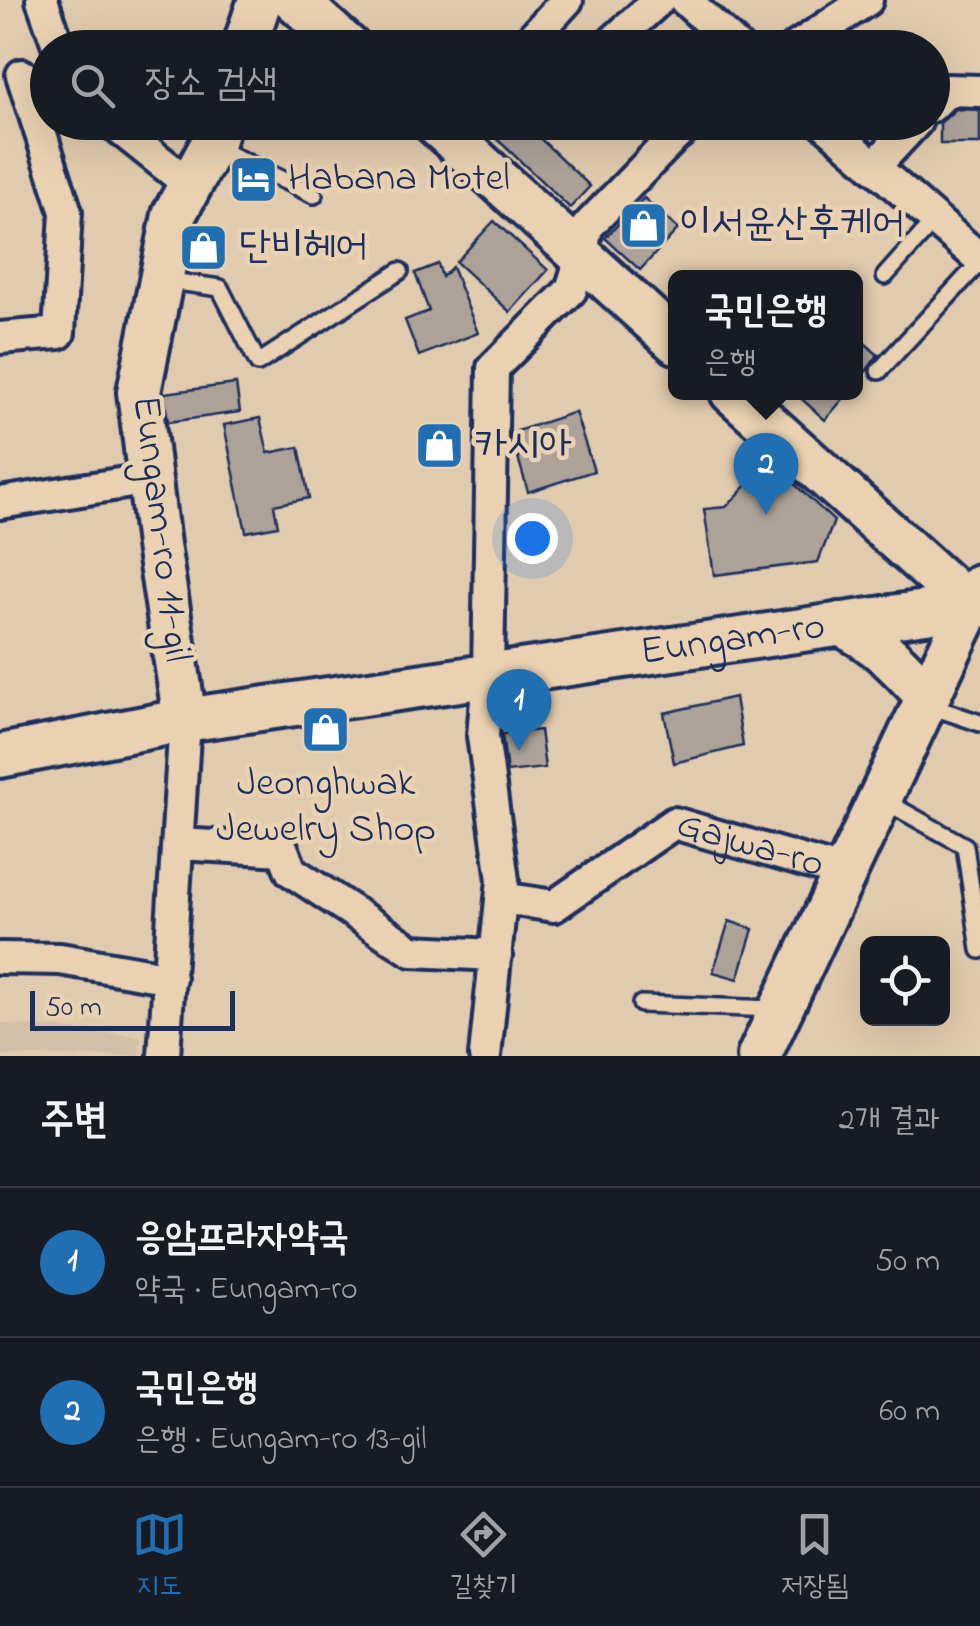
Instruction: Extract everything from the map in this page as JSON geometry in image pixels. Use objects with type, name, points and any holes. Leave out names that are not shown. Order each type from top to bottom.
[{"type":"main road","points":[[250,30],[260,0]]},
{"type":"main road","points":[[295,0],[329,30]]},
{"type":"main road","name":"Eungam-ro 11-gil","points":[[184,720],[139,392],[174,215],[213,140]]},
{"type":"main road","points":[[459,140],[668,335]]},
{"type":"main road","points":[[741,400],[977,599]]},
{"type":"main road","name":"Eungam-ro","points":[[0,756],[184,720],[840,624],[977,599]]},
{"type":"main road","name":"Gajwa-ro","points":[[759,1056],[977,599]]},
{"type":"main road","points":[[840,624],[887,652],[926,701]]},
{"type":"street","points":[[42,0],[53,30]]},
{"type":"street","points":[[540,30],[567,0]]},
{"type":"street","points":[[626,30],[660,0]]},
{"type":"street","points":[[686,0],[718,30]]},
{"type":"street","points":[[822,30],[867,0]]},
{"type":"street","points":[[950,90],[980,91]]},
{"type":"street","points":[[0,338],[59,333],[66,212],[43,140]]},
{"type":"street","points":[[134,140],[190,185]]},
{"type":"street","points":[[485,1056],[503,880],[483,736],[488,676],[493,368],[571,290],[587,227],[671,140]]},
{"type":"street","points":[[843,140],[980,260]]},
{"type":"street","points":[[874,167],[899,140]]},
{"type":"street","points":[[0,503],[150,479]]},
{"type":"street","points":[[164,1056],[184,720]]},
{"type":"street","name":"Gajwa-ro","points":[[502,898],[554,906],[674,823],[844,873]]},
{"type":"street","points":[[178,844],[283,850],[292,871],[412,950],[496,954]]},
{"type":"street","points":[[0,958],[60,958],[170,978]]},
{"type":"lane","points":[[226,140],[314,195]]},
{"type":"lane","points":[[885,276],[935,220]]},
{"type":"lane","points":[[879,370],[980,260]]},
{"type":"lane","points":[[161,280],[220,288],[258,363],[400,271]]},
{"type":"lane","points":[[926,701],[980,723]]},
{"type":"lane","points":[[880,798],[965,846],[980,950]]},
{"type":"lane","points":[[641,1004],[781,1009]]},
{"type":"shaded area","points":[[0,1023],[140,1036],[140,1056],[0,1056]]},
{"type":"building","points":[[956,109],[980,110],[980,144],[940,144],[940,140],[950,140],[950,114]]},
{"type":"building","points":[[498,140],[542,140],[590,186],[570,208]]},
{"type":"building","points":[[644,198],[678,229],[640,270],[605,238]]},
{"type":"building","points":[[494,221],[548,270],[510,312],[456,262]]},
{"type":"building","points":[[438,264],[442,277],[452,267],[478,333],[419,356],[405,320],[429,311],[415,273]]},
{"type":"building","points":[[863,341],[878,355],[863,375]]},
{"type":"building","points":[[236,384],[240,412],[168,422],[164,393]]},
{"type":"building","points":[[803,400],[842,400],[825,420]]},
{"type":"building","points":[[575,412],[594,471],[528,492],[511,433]]},
{"type":"building","points":[[260,418],[268,453],[299,447],[309,498],[274,505],[278,526],[246,532],[224,425]]},
{"type":"building","points":[[770,461],[834,521],[818,562],[714,575],[704,509],[726,507]]},
{"type":"building","points":[[735,697],[743,746],[674,763],[664,713]]},
{"type":"building","points":[[540,730],[545,768],[507,772],[502,734]]},
{"type":"building","points":[[729,921],[753,929],[738,979],[713,972]]},
{"type":"place","name":"Habana Motel","points":[[253,179]]},
{"type":"place","name":"이서윤산후케어","points":[[644,225]]},
{"type":"place","name":"단비헤어","points":[[204,248]]},
{"type":"place","name":"카시아","points":[[440,446]]},
{"type":"place","name":"국민은행","points":[[766,515]]},
{"type":"place","name":"Jeonghwak Jewelry Shop","points":[[326,729]]},
{"type":"place","name":"응암프라자약국","points":[[519,751]]}]
